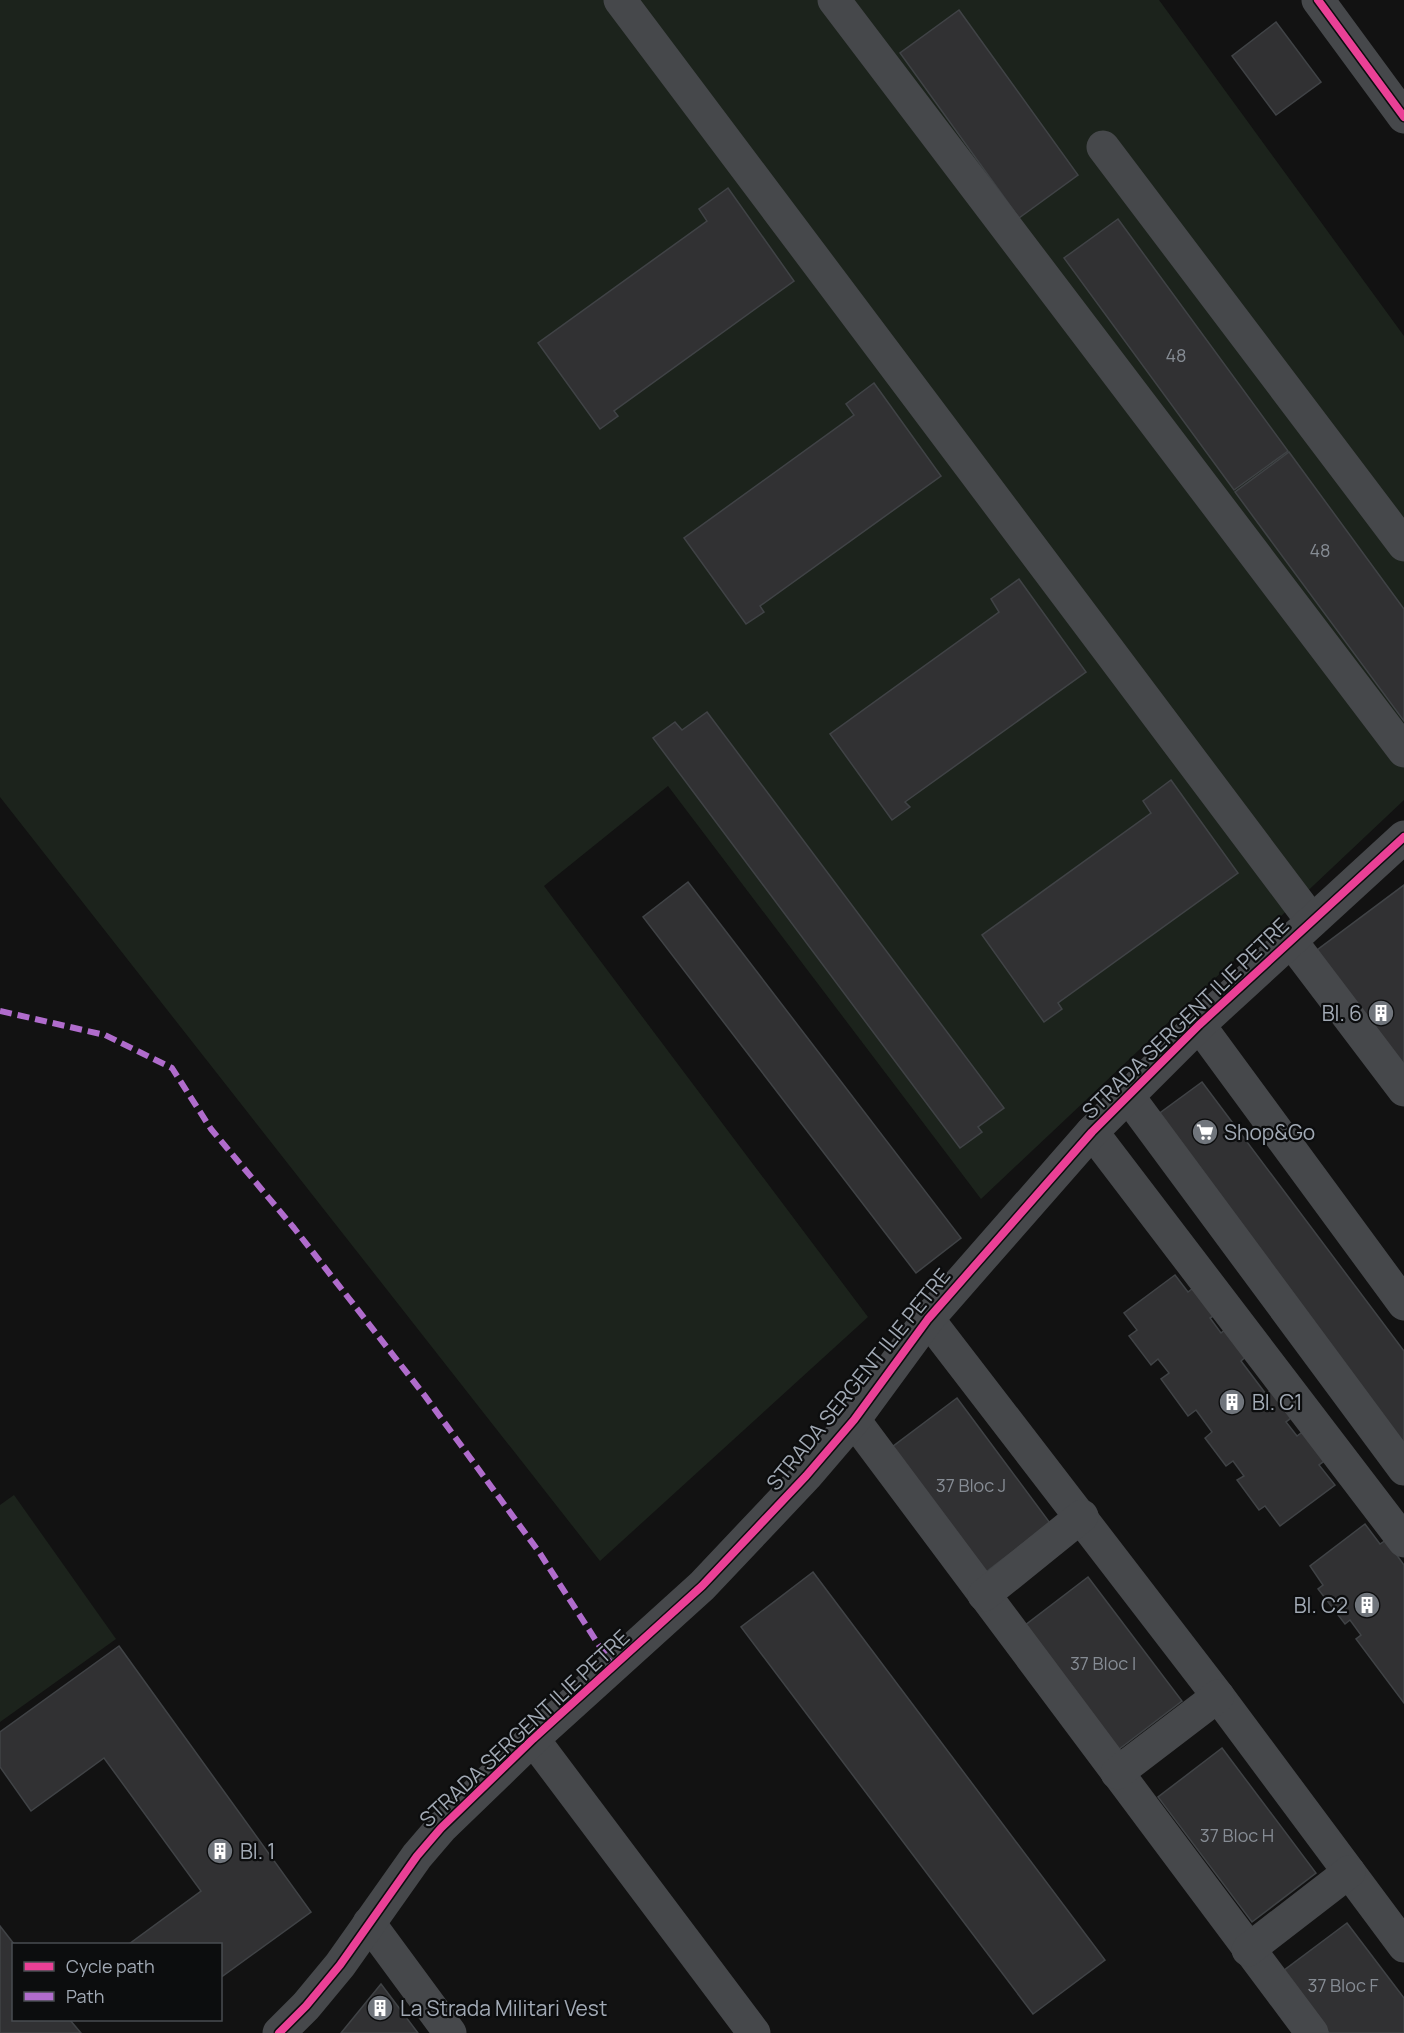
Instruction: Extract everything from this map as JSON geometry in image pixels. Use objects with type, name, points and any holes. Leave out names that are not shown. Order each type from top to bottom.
[{"type":"street","points":[[620,0],[1302,931],[1404,1090]]},
{"type":"street","points":[[834,0],[1404,751]]},
{"type":"street","points":[[1318,0],[1404,117]]},
{"type":"street","points":[[1103,147],[1404,545]]},
{"type":"street","name":"STRADA SERGENT ILIE PETRE","points":[[279,2033],[306,2006],[340,1965],[417,1856],[441,1828],[533,1738],[702,1586],[798,1484],[854,1420],[928,1319],[1092,1132],[1199,1024],[1404,837]]},
{"type":"street","points":[[1199,1024],[1404,1304]]},
{"type":"street","points":[[1128,1096],[1404,1468]]},
{"type":"street","name":"STRADA SERGENT ILIE PETRE","points":[[1092,1132],[1404,1541]]},
{"type":"street","points":[[928,1319],[1218,1695],[1404,1946]]},
{"type":"street","points":[[854,1420],[1312,2033]]},
{"type":"street","points":[[984,1595],[1082,1516]]},
{"type":"street","points":[[1117,1773],[1218,1695]]},
{"type":"street","points":[[533,1738],[754,2033]]},
{"type":"street","points":[[1248,1950],[1349,1872]]},
{"type":"street","points":[[369,1923],[450,2033]]},
{"type":"shaded area","points":[[0,0],[1159,0],[1404,336],[1404,800],[981,1199],[668,786],[544,886],[868,1317],[600,1561],[0,797]]},
{"type":"shaded area","points":[[14,1495],[116,1639],[0,1722],[0,1505]]},
{"type":"building","points":[[959,10],[1078,175],[1019,218],[900,53]]},
{"type":"building","points":[[1276,22],[1321,82],[1276,115],[1232,56]]},
{"type":"building","points":[[728,188],[794,281],[614,411],[618,416],[600,429],[538,343],[707,221],[699,209]]},
{"type":"building","points":[[1118,219],[1288,451],[1234,490],[1064,258]]},
{"type":"building","points":[[874,383],[941,476],[760,606],[764,612],[746,624],[684,538],[854,415],[846,404]]},
{"type":"building","points":[[1289,452],[1404,609],[1404,721],[1235,492]]},
{"type":"building","points":[[1019,579],[1086,672],[905,802],[910,807],[892,820],[830,734],[999,612],[991,599]]},
{"type":"building","points":[[707,712],[1004,1108],[978,1127],[982,1132],[960,1148],[653,738],[675,722],[682,730]]},
{"type":"building","points":[[1171,780],[1238,873],[1058,1003],[1062,1009],[1044,1022],[982,935],[1151,813],[1143,801]]},
{"type":"building","points":[[688,882],[961,1238],[916,1273],[643,917]]},
{"type":"building","name":"Bl. 6","points":[[1404,885],[1404,1074],[1313,953]]},
{"type":"building","points":[[1202,1082],[1404,1351],[1404,1452],[1153,1118]]},
{"type":"building","name":"Bl. C1","points":[[1175,1275],[1188,1292],[1197,1285],[1218,1313],[1210,1318],[1221,1333],[1228,1327],[1248,1355],[1241,1361],[1266,1394],[1275,1388],[1295,1415],[1286,1422],[1297,1436],[1305,1430],[1327,1459],[1319,1465],[1335,1485],[1280,1526],[1265,1506],[1259,1510],[1237,1480],[1244,1476],[1233,1461],[1226,1466],[1205,1438],[1212,1432],[1196,1410],[1188,1416],[1161,1379],[1169,1373],[1158,1359],[1151,1365],[1129,1336],[1137,1330],[1124,1313]]},
{"type":"building","points":[[957,1398],[1050,1523],[986,1572],[892,1447]]},
{"type":"building","name":"Bl. C2","points":[[1365,1524],[1380,1544],[1386,1540],[1404,1565],[1404,1703],[1356,1639],[1361,1635],[1350,1620],[1345,1624],[1318,1589],[1323,1585],[1310,1566]]},
{"type":"building","points":[[813,1572],[1105,1960],[1033,2014],[741,1627]]},
{"type":"building","points":[[1088,1577],[1182,1701],[1118,1750],[1024,1626]]},
{"type":"building","name":"Bl. 1","points":[[119,1646],[311,1912],[222,1977],[222,1943],[130,1943],[201,1891],[104,1758],[31,1811],[0,1767],[0,1732]]},
{"type":"building","points":[[1222,1748],[1316,1873],[1252,1922],[1158,1797]]},
{"type":"building","points":[[1347,1923],[1404,1998],[1404,2033],[1329,2033],[1283,1971]]},
{"type":"building","points":[[0,1926],[13,1943],[12,2021],[71,2021],[81,2033],[0,2033]]},
{"type":"building","name":"La Strada Militari Vest","points":[[381,1984],[418,2033],[341,2033]]},
{"type":"marked path","points":[[0,1011],[105,1035],[172,1068],[211,1129],[294,1228],[425,1396],[539,1552],[613,1667]]},
{"type":"cycle path","points":[[1318,0],[1404,117]]},
{"type":"cycle path","points":[[279,2033],[306,2006],[340,1965],[417,1856],[441,1828],[533,1739],[702,1586],[806,1476],[854,1420],[928,1319],[1092,1132],[1199,1025],[1404,837]]},
{"type":"place","name":"Bl. 6","points":[[1381,1013]]},
{"type":"place","name":"Shop&Go","points":[[1205,1132]]},
{"type":"place","name":"Bl. C1","points":[[1232,1402]]},
{"type":"place","name":"Bl. C2","points":[[1367,1605]]},
{"type":"place","name":"Bl. 1","points":[[220,1851]]},
{"type":"place","name":"La Strada Militari Vest","points":[[380,2008]]}]
